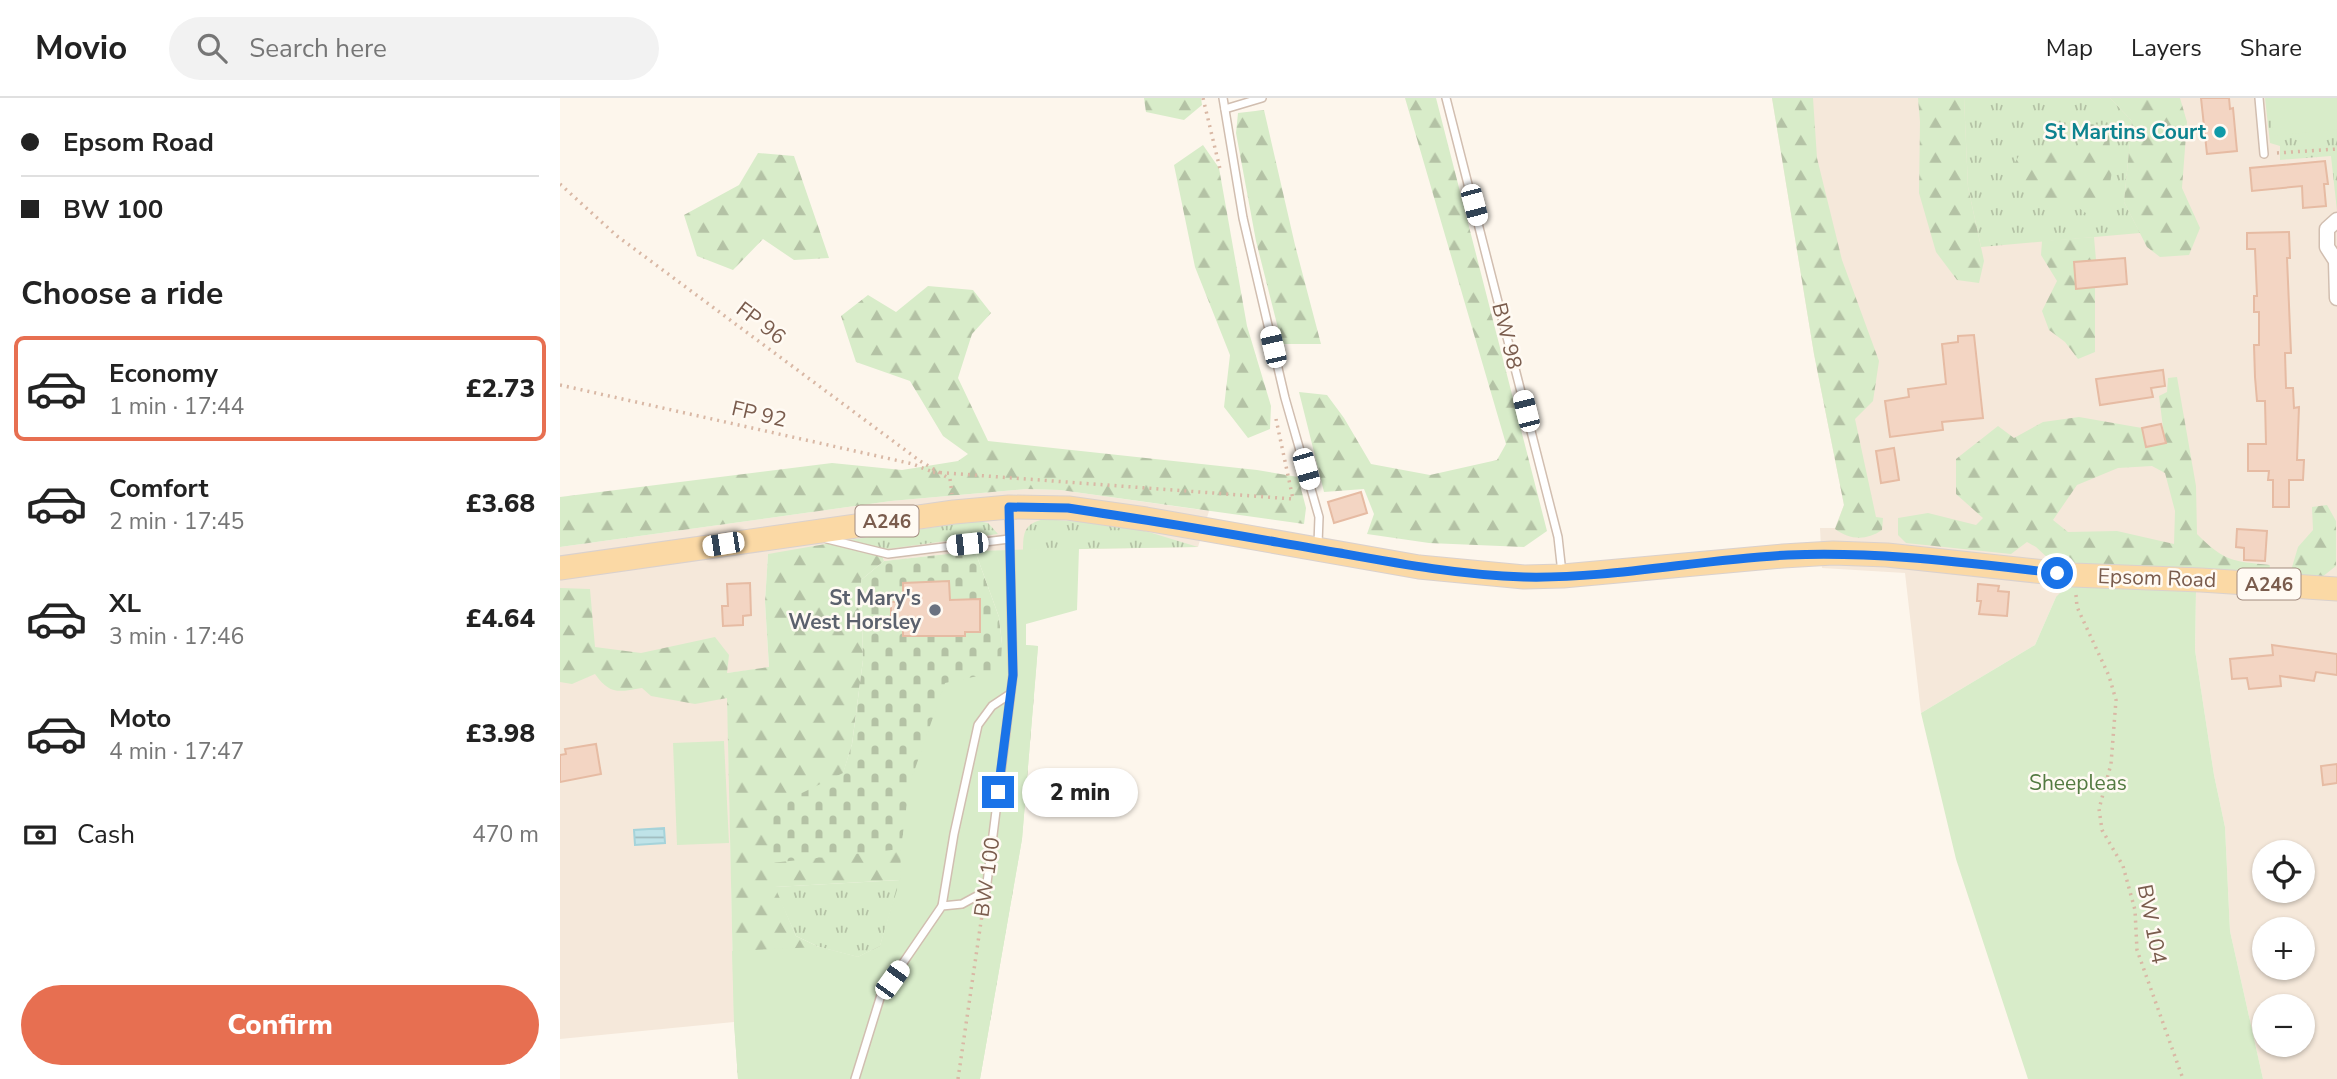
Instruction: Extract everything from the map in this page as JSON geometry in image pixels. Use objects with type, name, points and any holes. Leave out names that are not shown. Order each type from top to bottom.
[{"type":"main road","name":"Epsom Road","points":[[560,568],[918,517],[1009,507],[1068,508],[1419,567],[1524,577],[1833,553],[1901,556],[2073,575],[2337,589]]},
{"type":"street","points":[[2337,220],[2327,229],[2327,247],[2337,260],[2337,298]]},
{"type":"lane","points":[[1223,98],[1243,218],[1285,398],[1319,517],[1318,550]]},
{"type":"lane","points":[[1225,109],[1262,98]]},
{"type":"lane","name":"BW 98","points":[[1446,98],[1558,537],[1563,576]]},
{"type":"lane","points":[[2259,98],[2264,154]]},
{"type":"lane","name":"BW 100","points":[[986,891],[1013,675],[1009,507]]},
{"type":"lane","points":[[810,533],[845,545],[888,554],[1009,539]]},
{"type":"lane","points":[[855,1079],[881,995],[942,906],[954,834],[978,725],[992,706],[1010,694]]},
{"type":"lane","points":[[942,906],[962,904],[986,891]]},
{"type":"path","points":[[1203,98],[1220,171]]},
{"type":"path","points":[[2264,154],[2337,149]]},
{"type":"path","name":"FP 96","points":[[560,184],[617,236],[920,461],[950,479]]},
{"type":"path","name":"FP 92","points":[[560,385],[913,464],[950,479]]},
{"type":"path","points":[[933,472],[1293,499],[1275,417]]},
{"type":"path","name":"BW 104","points":[[2073,575],[2077,607],[2109,676],[2116,700],[2111,764],[2099,809],[2102,830],[2123,866],[2135,911],[2137,950],[2183,1079]]},
{"type":"path","name":"BW 100","points":[[958,1079],[986,891]]},
{"type":"shaded area","points":[[1772,98],[2337,98],[2337,1079],[2263,1079],[2258,1057],[2315,1057],[2315,994],[2252,994],[2252,1030],[2230,931],[2225,827],[2214,775],[2195,650],[2196,591],[2056,597],[2035,645],[1921,713],[1905,573],[1822,568],[1820,528],[1835,528],[1844,505],[1814,354]]},
{"type":"shaded area","points":[[1027,489],[1060,490],[1209,511],[1198,547],[975,551],[884,561],[880,550],[768,554],[765,602],[769,668],[727,673],[734,1022],[560,1039],[560,547],[891,501]]},
{"type":"green space","points":[[1144,98],[1201,98],[1202,105],[1184,120],[1146,112]]},
{"type":"green space","points":[[1405,98],[1436,98],[1547,531],[1524,547],[1429,543],[1367,534],[1374,514],[1364,489],[1324,492],[1299,392],[1327,395],[1371,464],[1430,475],[1497,460],[1506,444]]},
{"type":"green space","points":[[1772,98],[1813,98],[1817,158],[1842,260],[1879,361],[1873,401],[1855,419],[1876,517],[1883,518],[1882,530],[1864,537],[1852,537],[1835,529],[1844,505],[1814,354]]},
{"type":"green space","points":[[1918,98],[1964,98],[1968,187],[1984,261],[1979,283],[1957,280],[1936,252],[1919,193]]},
{"type":"green space","points":[[1964,98],[2110,98],[2132,121],[2124,202],[2140,233],[1981,247],[1968,187]]},
{"type":"green space","points":[[2110,98],[2180,98],[2187,122],[2182,188],[2200,228],[2189,255],[2160,257],[2147,247],[2124,202],[2132,121]]},
{"type":"green space","points":[[2265,98],[2337,98],[2337,211],[2331,156],[2280,160],[2280,146],[2270,143]]},
{"type":"green space","points":[[2269,98],[2337,98],[2337,129],[2273,136]]},
{"type":"green space","points":[[1264,110],[1321,344],[1282,344],[1256,241],[1236,133],[1238,113]]},
{"type":"green space","points":[[2085,124],[2108,125],[2112,171],[2107,203],[2090,216],[2069,201],[2029,197],[2011,169],[2025,146],[2076,152]]},
{"type":"green space","points":[[1203,145],[1219,168],[1247,326],[1271,406],[1270,429],[1248,438],[1224,407],[1230,355],[1195,267],[1174,165]]},
{"type":"green space","points":[[758,153],[794,156],[829,258],[794,260],[763,239],[733,270],[697,256],[684,215],[739,185]]},
{"type":"green space","points":[[2094,237],[2096,260],[2074,263],[2076,289],[2095,287],[2095,352],[2078,359],[2065,342],[2049,330],[2042,311],[2057,281],[2041,255],[2042,241]]},
{"type":"green space","points":[[928,286],[973,290],[991,313],[972,334],[958,378],[988,441],[1257,470],[1298,477],[1306,508],[1304,524],[1060,490],[1027,489],[891,501],[560,547],[560,497],[832,463],[902,470],[958,461],[968,454],[943,436],[910,381],[856,362],[841,316],[868,295],[896,312]]},
{"type":"green space","points":[[2177,377],[2196,486],[2197,534],[2222,555],[2270,565],[2269,573],[2157,569],[2051,561],[2027,542],[2011,554],[1906,543],[1898,535],[1898,518],[1928,513],[1976,525],[1983,518],[1956,494],[1956,459],[1998,426],[2014,438],[2043,422],[2079,417],[2142,428],[2146,447],[2165,443],[2159,396],[2167,392],[2168,378]],"holes":[[[2152,466],[2165,473],[2175,511],[2174,544],[2117,531],[2068,532],[2053,520],[2077,485],[2118,468]]]},
{"type":"green space","points":[[2327,505],[2336,521],[2336,566],[2322,577],[2290,574],[2298,547],[2313,530],[2312,507]]},
{"type":"green space","points":[[1044,519],[1142,530],[1198,547],[1023,550],[1026,529]]},
{"type":"green space","points":[[976,521],[988,523],[998,534],[880,550],[843,541]]},
{"type":"green space","points":[[843,541],[880,550],[884,561],[861,580],[863,660],[852,744],[843,774],[815,788],[771,862],[1002,644],[1038,646],[1022,839],[980,1079],[738,1079],[734,1022],[727,698],[695,704],[651,696],[642,688],[615,690],[605,686],[595,674],[572,684],[560,682],[560,588],[590,589],[595,647],[641,653],[715,637],[729,655],[727,673],[769,667],[765,602],[768,554]],"holes":[[[899,880],[880,946],[858,957],[819,947],[796,936],[775,887]]]},
{"type":"green space","points":[[1079,548],[1077,610],[1026,624],[1026,645],[1038,646],[1022,839],[980,1079],[738,1079],[732,951],[819,947],[858,957],[880,946],[900,880],[901,849],[910,783],[945,683],[1001,671],[999,617],[975,551]]},
{"type":"green space","points":[[975,551],[999,617],[1001,671],[910,783],[901,849],[771,863],[767,810],[843,773],[852,744],[863,660],[861,580],[884,561]]},
{"type":"green space","name":"Sheepleas","points":[[2067,586],[2196,591],[2195,650],[2214,775],[2225,827],[2230,931],[2252,1030],[2252,1057],[2258,1057],[2263,1079],[2028,1079],[1956,859],[1921,713],[2035,645],[2056,597]]},
{"type":"green space","points":[[724,741],[729,843],[677,845],[673,743]]},
{"type":"green space","points":[[900,880],[880,946],[858,957],[819,947],[796,936],[774,887]]},
{"type":"water","points":[[664,828],[665,843],[635,845],[634,830]]},
{"type":"building","name":"St Martins Court","points":[[2201,98],[2229,98],[2230,109],[2233,108],[2237,151],[2207,154]]},
{"type":"building","points":[[2325,161],[2328,184],[2324,184],[2326,206],[2303,208],[2302,186],[2252,191],[2250,168]]},
{"type":"building","points":[[2289,232],[2290,258],[2287,258],[2291,353],[2285,353],[2286,388],[2293,388],[2294,408],[2299,407],[2297,460],[2304,460],[2303,480],[2289,480],[2289,507],[2273,507],[2273,480],[2268,480],[2269,471],[2248,471],[2248,444],[2266,444],[2265,401],[2257,401],[2255,377],[2254,345],[2259,345],[2259,312],[2254,312],[2254,296],[2257,296],[2255,249],[2247,249],[2247,233]]},
{"type":"building","points":[[2125,258],[2127,284],[2076,289],[2074,262]]},
{"type":"building","points":[[1974,335],[1983,418],[1942,422],[1943,430],[1890,437],[1885,401],[1909,397],[1908,389],[1946,384],[1942,344],[1958,342],[1958,336]]},
{"type":"building","points":[[2163,370],[2165,386],[2151,388],[2153,397],[2100,405],[2096,379]]},
{"type":"building","points":[[2161,424],[2166,443],[2146,447],[2142,428]]},
{"type":"building","points":[[1894,448],[1899,480],[1881,483],[1876,451]]},
{"type":"building","points":[[1361,492],[1367,513],[1334,523],[1328,502]]},
{"type":"building","points":[[2237,529],[2267,531],[2265,561],[2244,560],[2244,548],[2236,547]]},
{"type":"building","name":"St Mary's West Horsley","points":[[949,581],[950,600],[980,599],[980,632],[965,632],[965,636],[903,636],[903,619],[891,619],[891,602],[903,601],[903,583]]},
{"type":"building","points":[[750,583],[751,615],[743,616],[743,625],[723,626],[722,606],[728,606],[727,584]]},
{"type":"building","points":[[1978,584],[1999,586],[1998,591],[2009,592],[2007,616],[1979,614],[1981,601],[1977,601]]},
{"type":"building","points":[[2272,645],[2337,654],[2337,675],[2316,672],[2314,681],[2280,676],[2281,686],[2249,689],[2247,678],[2232,679],[2230,659],[2273,655]]},
{"type":"building","points":[[596,744],[601,774],[560,782],[560,755],[566,754],[565,749]]},
{"type":"building","points":[[2337,764],[2337,783],[2323,785],[2321,766]]},
{"type":"place","name":"St Martins Court","points":[[2220,132]]},
{"type":"place","name":"St Mary's West Horsley","points":[[935,610]]},
{"type":"route","points":[[998,792],[1013,675],[1009,507],[1068,508],[1146,519],[1419,567],[1475,574],[1563,576],[1783,555],[1833,553],[1887,555],[2057,573]]}]
